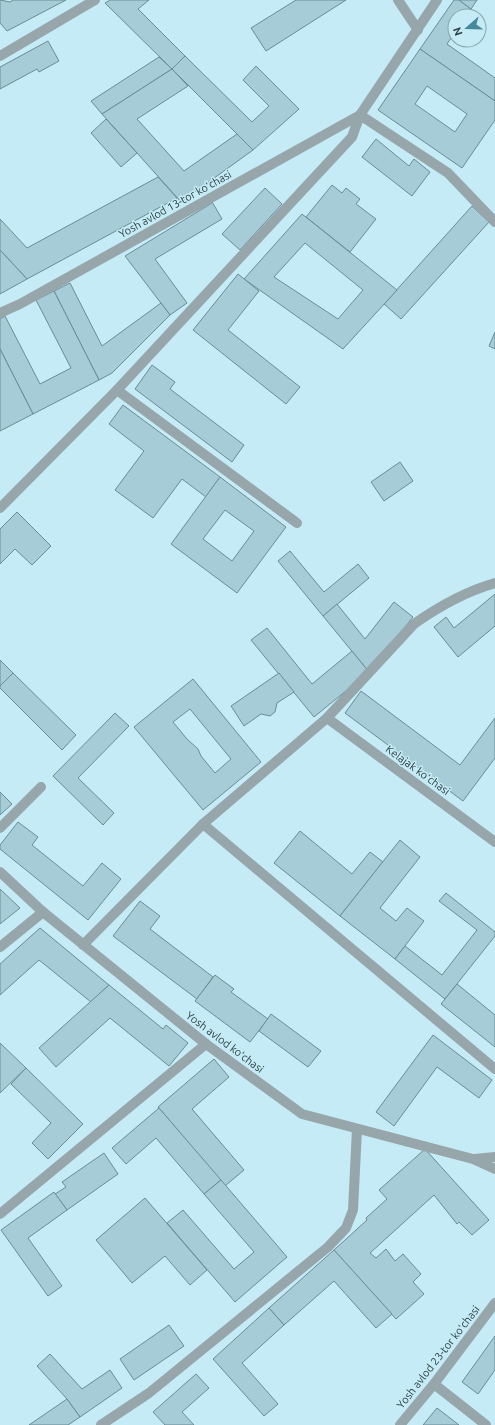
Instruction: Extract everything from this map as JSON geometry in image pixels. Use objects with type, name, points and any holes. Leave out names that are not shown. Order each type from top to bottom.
[{"type":"street","points":[[0,56],[95,0]]},
{"type":"street","points":[[398,0],[418,30]]},
{"type":"street","points":[[0,508],[117,390],[352,137],[360,115],[437,0]]},
{"type":"street","points":[[360,115],[448,173],[495,222]]},
{"type":"street","name":"Yosh avlod 13-tor koʻchasi","points":[[0,313],[20,304],[360,115]]},
{"type":"street","points":[[117,390],[297,523]]},
{"type":"street","points":[[83,945],[203,824],[327,718],[414,624],[428,614],[451,602],[495,583]]},
{"type":"street","name":"Kelajak koʻchasi","points":[[327,718],[495,842]]},
{"type":"street","points":[[0,828],[41,787]]},
{"type":"street","points":[[203,824],[495,1069]]},
{"type":"street","name":"Yosh avlod koʻchasi","points":[[0,872],[43,912],[206,1044],[302,1114],[474,1159]]},
{"type":"street","points":[[0,947],[43,912]]},
{"type":"street","points":[[0,1214],[206,1044]]},
{"type":"street","points":[[101,1425],[149,1393],[328,1247],[346,1228],[353,1210],[357,1129]]},
{"type":"street","points":[[474,1159],[495,1157]]},
{"type":"street","points":[[474,1159],[495,1169]]},
{"type":"street","name":"Yosh avlod 23-tor koʻchasi","points":[[400,1425],[434,1384],[495,1304]]},
{"type":"street","points":[[434,1384],[486,1425]]},
{"type":"building","points":[[0,0],[10,2],[13,0],[66,0],[7,31],[0,23]]},
{"type":"building","points":[[110,0],[149,0],[138,9],[185,56],[172,69],[105,3]]},
{"type":"building","points":[[296,0],[346,0],[266,51],[251,28]]},
{"type":"building","points":[[454,0],[459,0],[470,8],[448,8]]},
{"type":"building","points":[[459,0],[477,0],[472,8]]},
{"type":"building","points":[[447,10],[447,48],[453,48],[495,78],[495,101],[420,49]]},
{"type":"building","points":[[48,41],[59,61],[39,72],[37,69],[0,89],[0,67]]},
{"type":"building","points":[[420,49],[495,101],[495,120],[462,168],[378,110]],"holes":[[[427,86],[467,114],[455,132],[415,104]]]},
{"type":"building","points":[[185,56],[252,122],[269,106],[243,80],[256,66],[299,109],[253,150],[172,69]]},
{"type":"building","points":[[159,57],[172,69],[102,114],[91,101]]},
{"type":"building","points":[[172,69],[188,86],[137,119],[184,171],[237,134],[253,150],[181,202],[102,114]]},
{"type":"building","points":[[106,119],[137,153],[121,167],[91,133]]},
{"type":"building","points":[[376,139],[409,166],[414,159],[430,172],[412,196],[362,157]]},
{"type":"building","points":[[158,177],[177,198],[27,279],[0,250],[0,219],[27,248]]},
{"type":"building","points":[[332,185],[342,193],[346,188],[360,199],[356,204],[376,219],[350,252],[306,217]]},
{"type":"building","points":[[265,188],[282,204],[240,250],[222,234]]},
{"type":"building","points":[[211,200],[222,219],[155,259],[187,303],[170,315],[125,256],[212,203]]},
{"type":"building","points":[[472,206],[489,222],[401,319],[384,304]]},
{"type":"building","points":[[302,214],[397,290],[343,349],[244,279]],"holes":[[[305,243],[363,290],[338,319],[274,277]]]},
{"type":"building","points":[[0,250],[27,279],[0,294]]},
{"type":"building","points":[[238,274],[259,291],[228,330],[300,387],[286,404],[193,330]]},
{"type":"building","points":[[70,283],[102,346],[161,303],[170,315],[112,373],[99,380],[54,291]]},
{"type":"building","points":[[54,291],[99,380],[33,414],[0,349],[0,319],[5,316],[40,384],[71,368],[36,300]]},
{"type":"building","points":[[495,332],[495,349],[489,346]]},
{"type":"building","points":[[0,349],[33,414],[0,431]]},
{"type":"building","points":[[152,365],[175,382],[170,389],[244,445],[232,462],[135,389]]},
{"type":"building","points":[[123,405],[220,477],[206,497],[182,479],[153,518],[115,490],[144,451],[109,424]]},
{"type":"building","points":[[400,462],[413,481],[384,501],[371,482]]},
{"type":"building","points":[[220,477],[286,527],[237,593],[171,544]],"holes":[[[225,510],[254,531],[232,561],[203,539]]]},
{"type":"building","points":[[17,512],[51,546],[32,565],[15,549],[0,564],[0,529]]},
{"type":"building","points":[[290,551],[324,592],[358,564],[369,578],[323,616],[278,561]]},
{"type":"building","points":[[495,594],[495,626],[458,657],[434,627],[446,617],[454,628]]},
{"type":"building","points":[[394,602],[413,617],[369,672],[323,616],[337,604],[365,639]]},
{"type":"building","points":[[267,628],[312,684],[352,651],[369,672],[314,717],[251,640]]},
{"type":"building","points":[[0,660],[13,673],[0,686]]},
{"type":"building","points":[[13,673],[76,735],[62,750],[0,688],[0,686]]},
{"type":"building","points":[[279,673],[294,692],[277,703],[275,712],[270,716],[261,714],[244,726],[231,706]]},
{"type":"building","points":[[193,679],[261,762],[203,810],[134,727]],"holes":[[[190,709],[231,759],[215,773],[201,756],[198,749],[187,739],[173,722]]]},
{"type":"building","points":[[361,691],[460,765],[495,718],[495,758],[463,801],[345,713]]},
{"type":"building","points":[[115,713],[129,726],[78,778],[114,813],[103,825],[53,776]]},
{"type":"building","points":[[0,792],[12,804],[0,815]]},
{"type":"building","points":[[18,822],[38,837],[32,845],[83,886],[102,863],[121,879],[88,920],[0,849],[0,845]]},
{"type":"building","points":[[300,831],[352,874],[370,852],[383,862],[340,916],[274,863]]},
{"type":"building","points":[[400,840],[420,857],[380,908],[396,921],[407,908],[424,921],[395,959],[340,916]]},
{"type":"building","points":[[0,889],[20,908],[0,924]]},
{"type":"building","points":[[446,893],[495,932],[495,936],[445,999],[395,959],[405,946],[442,975],[477,930],[439,901]]},
{"type":"building","points":[[140,901],[160,916],[150,929],[213,977],[197,999],[113,936]]},
{"type":"building","points":[[40,928],[109,985],[91,1002],[39,960],[0,995],[0,964]]},
{"type":"building","points":[[215,975],[234,989],[231,992],[268,1019],[250,1042],[195,1001]]},
{"type":"building","points":[[457,984],[495,1015],[495,1047],[441,1004]]},
{"type":"building","points":[[109,985],[163,1029],[166,1025],[188,1043],[169,1066],[110,1018],[56,1067],[39,1048]]},
{"type":"building","points":[[271,1014],[321,1051],[308,1067],[259,1031]]},
{"type":"building","points":[[433,1035],[492,1080],[479,1098],[437,1067],[394,1126],[376,1112]]},
{"type":"building","points":[[0,1043],[26,1068],[0,1093]]},
{"type":"building","points":[[214,1059],[229,1077],[192,1109],[244,1170],[225,1186],[158,1107]]},
{"type":"building","points":[[26,1068],[83,1124],[48,1159],[32,1143],[51,1123],[11,1084]]},
{"type":"building","points":[[159,1108],[221,1180],[204,1194],[156,1138],[126,1164],[112,1148]]},
{"type":"building","points":[[425,1149],[489,1220],[472,1235],[459,1222],[457,1224],[434,1195],[370,1253],[376,1258],[386,1249],[395,1261],[403,1254],[421,1274],[413,1282],[424,1294],[396,1319],[334,1250],[367,1220],[366,1218],[387,1199],[379,1190]]},
{"type":"building","points":[[104,1153],[118,1174],[67,1210],[55,1194],[66,1187],[62,1182]]},
{"type":"building","points":[[221,1180],[287,1257],[235,1302],[167,1223],[183,1210],[234,1269],[254,1252],[204,1194]]},
{"type":"building","points":[[54,1192],[67,1210],[28,1238],[62,1286],[48,1296],[1,1230]]},
{"type":"building","points":[[145,1198],[207,1270],[190,1285],[165,1256],[132,1283],[96,1240]]},
{"type":"building","points":[[334,1250],[392,1314],[376,1328],[334,1281],[284,1325],[269,1308]]},
{"type":"building","points":[[269,1308],[284,1325],[242,1363],[278,1404],[264,1416],[213,1359]]},
{"type":"building","points":[[169,1325],[184,1346],[134,1380],[120,1359]]},
{"type":"building","points":[[495,1336],[495,1370],[478,1394],[462,1382]]},
{"type":"building","points":[[50,1354],[82,1389],[110,1370],[122,1388],[80,1417],[67,1399],[37,1366]]},
{"type":"building","points":[[196,1374],[209,1388],[182,1412],[194,1425],[165,1425],[153,1412]]},
{"type":"building","points":[[67,1399],[80,1417],[68,1425],[29,1425]]},
{"type":"building","points":[[437,1408],[459,1425],[423,1425]]}]
